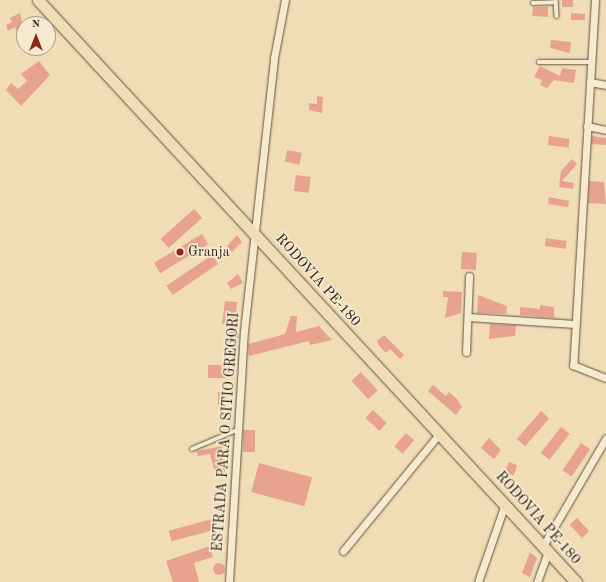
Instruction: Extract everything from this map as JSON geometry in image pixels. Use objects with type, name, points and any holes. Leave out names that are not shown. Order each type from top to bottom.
[{"type":"main road","name":"RODOVIA PE-180","points":[[38,0],[257,235],[576,582]]},
{"type":"street","name":"ESTRADA PARA O SITIO GREGORI","points":[[229,582],[237,430],[274,58],[285,0]]},
{"type":"street","points":[[595,0],[573,365],[606,378]]},
{"type":"street","points":[[590,82],[606,85]]},
{"type":"street","points":[[587,126],[606,130]]},
{"type":"street","points":[[466,352],[469,276]]},
{"type":"street","points":[[468,317],[575,324]]},
{"type":"street","points":[[343,552],[440,434]]},
{"type":"street","points":[[537,582],[545,549],[606,438]]},
{"type":"street","points":[[478,582],[505,504]]},
{"type":"lane","points":[[533,3],[556,1],[557,16]]},
{"type":"lane","points":[[539,62],[591,62]]},
{"type":"lane","points":[[192,449],[237,430]]},
{"type":"building","points":[[562,0],[573,0],[573,7],[562,7]]},
{"type":"building","points":[[533,7],[548,7],[548,17],[532,16]]},
{"type":"building","points":[[20,13],[21,16],[16,16],[16,29],[15,27],[8,31],[6,25],[12,22],[10,18]]},
{"type":"building","points":[[571,13],[585,14],[585,20],[571,20]]},
{"type":"building","points":[[551,40],[571,42],[570,53],[550,48]]},
{"type":"building","points":[[39,61],[50,75],[21,106],[6,90],[11,83],[18,89],[27,81],[21,74]]},
{"type":"building","points":[[540,66],[560,76],[562,68],[576,70],[574,83],[554,80],[547,88],[540,85],[542,80],[534,77]]},
{"type":"building","points":[[317,96],[323,97],[322,113],[309,110],[309,103],[317,104]]},
{"type":"building","points":[[549,136],[570,139],[569,148],[548,145]]},
{"type":"building","points":[[592,136],[606,138],[606,145],[591,144]]},
{"type":"building","points":[[287,150],[302,153],[299,165],[285,162]]},
{"type":"building","points":[[572,159],[577,164],[562,181],[574,183],[573,189],[559,187],[561,171]]},
{"type":"building","points":[[296,175],[311,177],[309,193],[294,191]]},
{"type":"building","points":[[589,181],[604,182],[606,204],[588,203]]},
{"type":"building","points":[[549,197],[569,201],[568,207],[548,204]]},
{"type":"building","name":"Granja","points":[[194,209],[202,218],[169,248],[161,239]]},
{"type":"building","name":"Granja","points":[[202,234],[208,244],[160,273],[154,263]]},
{"type":"building","points":[[237,235],[242,242],[232,252],[227,246]]},
{"type":"building","points":[[546,238],[567,241],[566,249],[545,246]]},
{"type":"building","points":[[462,252],[477,253],[476,270],[461,269]]},
{"type":"building","name":"Granja","points":[[212,255],[218,264],[173,295],[166,286]]},
{"type":"building","points":[[238,274],[243,283],[231,289],[227,283]]},
{"type":"building","points":[[443,291],[462,292],[461,313],[445,318],[448,297],[443,297]]},
{"type":"building","points":[[478,295],[507,306],[506,314],[477,313]]},
{"type":"building","points":[[225,301],[237,302],[236,315],[240,316],[239,322],[235,322],[235,332],[239,333],[236,352],[226,350],[230,325],[222,324]]},
{"type":"building","points":[[540,305],[554,307],[554,318],[520,315],[520,307],[540,309]]},
{"type":"building","points":[[291,316],[297,316],[296,332],[319,326],[332,340],[310,345],[309,341],[249,356],[248,344],[285,334]]},
{"type":"building","points":[[490,324],[516,325],[515,336],[489,339]]},
{"type":"building","points":[[384,335],[404,355],[400,359],[390,349],[386,353],[380,347],[377,341]]},
{"type":"building","points":[[208,365],[226,365],[226,378],[208,378]]},
{"type":"building","points":[[361,372],[378,391],[368,399],[351,381]]},
{"type":"building","points":[[433,385],[446,396],[449,392],[457,399],[462,407],[456,415],[428,391]]},
{"type":"building","points":[[218,392],[227,392],[227,405],[218,405]]},
{"type":"building","points":[[373,410],[387,423],[379,431],[365,418]]},
{"type":"building","points":[[541,411],[549,418],[525,446],[517,439]]},
{"type":"building","points":[[561,427],[570,434],[549,460],[541,453]]},
{"type":"building","points":[[243,430],[255,430],[255,452],[243,452]]},
{"type":"building","points":[[406,433],[414,440],[402,454],[394,447]]},
{"type":"building","points":[[489,438],[501,450],[494,459],[481,448]]},
{"type":"building","points":[[581,443],[590,449],[572,477],[563,470]]},
{"type":"building","points":[[223,446],[220,451],[227,474],[216,476],[210,454],[198,456],[196,451]]},
{"type":"building","points":[[509,462],[517,465],[513,475],[505,472]]},
{"type":"building","points":[[259,463],[312,477],[304,506],[251,492]]},
{"type":"building","points":[[216,518],[219,529],[172,541],[169,531]]},
{"type":"building","points":[[577,518],[589,531],[582,538],[570,525]]},
{"type":"building","points":[[210,546],[213,557],[194,563],[199,582],[173,582],[166,561]]},
{"type":"building","points":[[530,552],[537,558],[530,577],[522,573]]},
{"type":"building","points":[[217,563],[221,563],[225,569],[221,575],[217,575],[213,571],[213,567]]},
{"type":"place","name":"Granja","points":[[180,252]]}]
